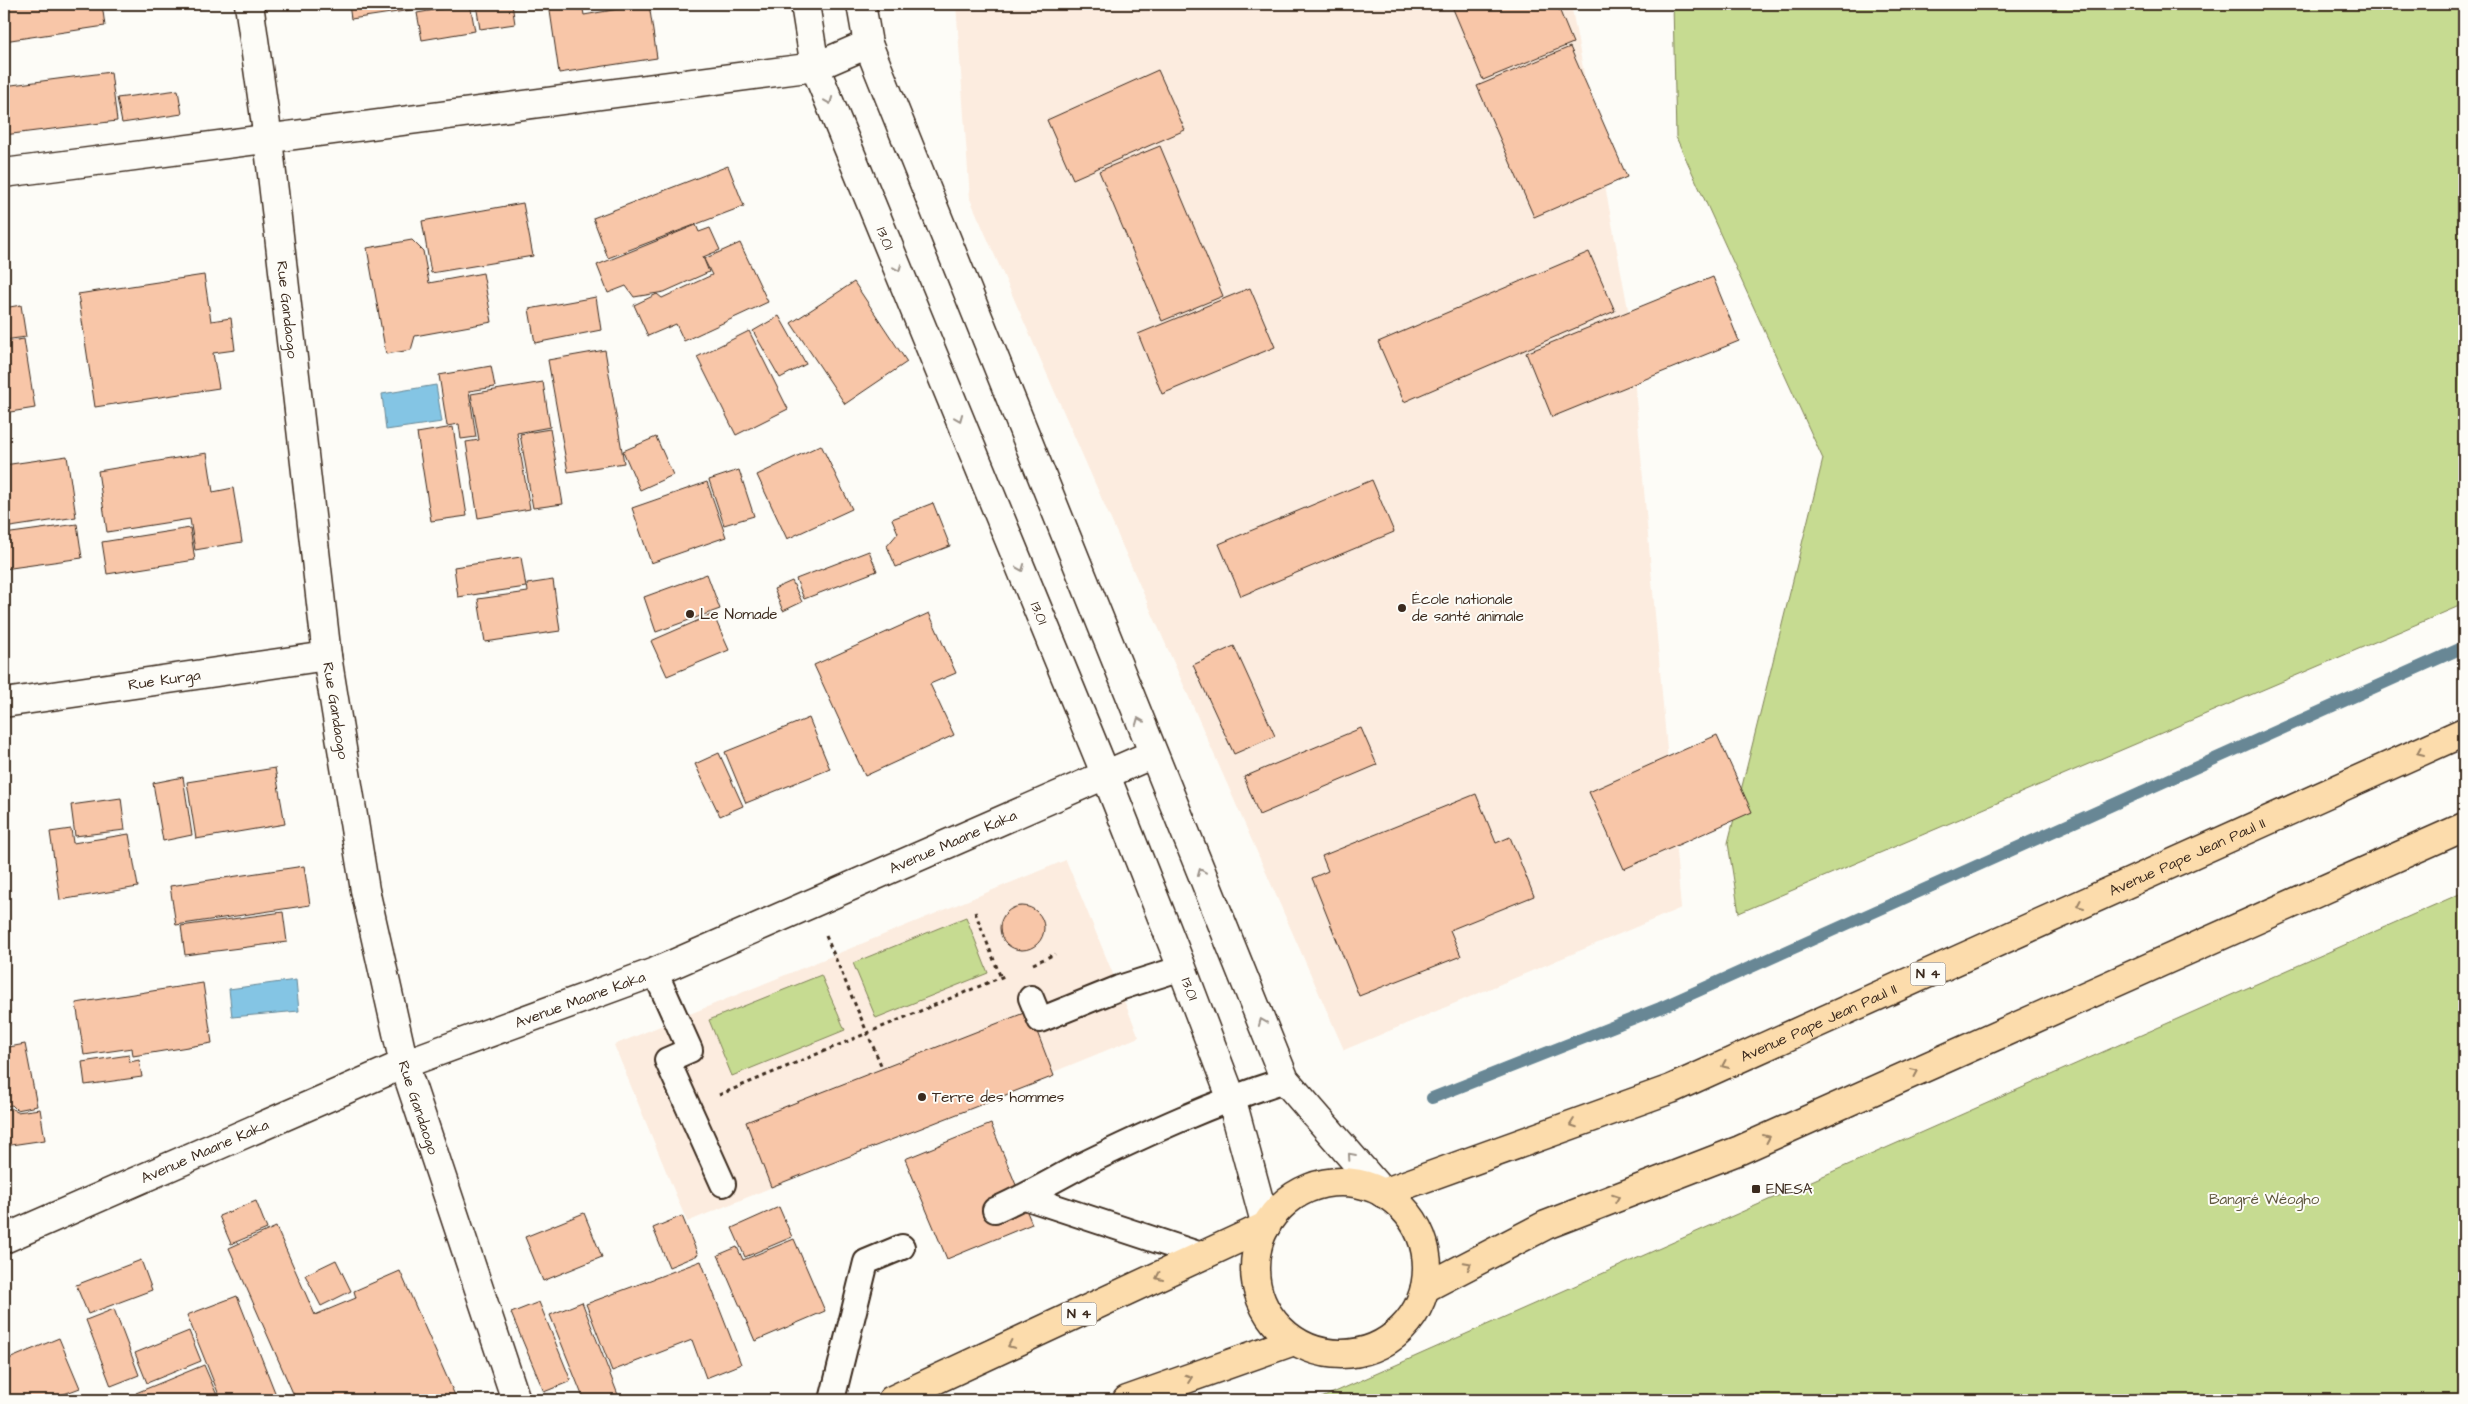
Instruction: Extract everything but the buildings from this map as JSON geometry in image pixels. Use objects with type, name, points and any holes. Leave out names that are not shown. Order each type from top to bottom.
[{"type":"highway","name":"Avenue Pape Jean Paul II","points":[[1382,1192],[1671,1089],[2464,732]]},
{"type":"highway","points":[[1425,1288],[1546,1225],[1740,1150],[2464,827]]},
{"type":"highway","name":"N 4","points":[[1331,1183],[1357,1184],[1382,1192],[1410,1217],[1420,1234],[1428,1270],[1425,1288],[1414,1314],[1397,1334],[1373,1348],[1346,1354],[1319,1352],[1294,1341],[1277,1326],[1264,1309],[1257,1289],[1254,1268],[1257,1246],[1266,1226],[1283,1205],[1305,1191],[1331,1183]]},
{"type":"highway","name":"N 4","points":[[892,1400],[1266,1226]]},
{"type":"highway","points":[[1127,1400],[1294,1341]]},
{"type":"street","name":"Rue Gandaogo","points":[[249,4],[268,139],[326,656],[365,890],[404,1064],[516,1400]]},
{"type":"street","name":"13.01","points":[[805,4],[815,67],[1105,773],[1182,968],[1231,1097],[1266,1226]]},
{"type":"street","points":[[862,4],[868,44],[1285,1080],[1382,1192]]},
{"type":"street","points":[[4,173],[815,67],[868,44]]},
{"type":"street","name":"Rue Kurga","points":[[4,703],[326,656]]},
{"type":"street","name":"Avenue Maane Kaka","points":[[4,1239],[404,1064],[655,972],[1105,773],[1153,754]]},
{"type":"lane","points":[[1031,998],[1040,1020],[1118,988],[1182,968]]},
{"type":"lane","points":[[655,972],[690,1050],[667,1060],[723,1184]]},
{"type":"lane","points":[[995,1210],[1025,1197],[1081,1166],[1231,1097],[1285,1080]]},
{"type":"lane","points":[[1025,1197],[1204,1256]]},
{"type":"lane","points":[[832,1400],[866,1262],[902,1248]]},
{"type":"path","points":[[810,904],[881,1065]]},
{"type":"path","points":[[975,912],[1012,1006],[1031,998]]},
{"type":"path","points":[[1028,966],[1055,954]]},
{"type":"path","points":[[688,1109],[1010,973]]},
{"type":"shaded area","name":"École nationale de santé animale","points":[[956,4],[1571,4],[1628,309],[1681,908],[1344,1050],[970,199]]},
{"type":"shaded area","points":[[1066,860],[1139,1037],[687,1222],[614,1045]]},
{"type":"green space","points":[[1673,4],[2464,4],[2464,604],[1739,913],[1728,843],[1823,459],[1676,137]]},
{"type":"green space","name":"Bangré Wéogho","points":[[2464,892],[2464,1400],[1317,1400]]},
{"type":"green space","points":[[966,917],[988,973],[876,1018],[853,963]]},
{"type":"green space","points":[[821,975],[845,1030],[732,1076],[709,1020]]},
{"type":"water","points":[[436,385],[442,422],[386,430],[382,394]]},
{"type":"water","points":[[296,980],[299,1011],[232,1017],[229,989]]},
{"type":"waterway","points":[[1432,1098],[1660,1008],[2464,647]]},
{"type":"place","name":"École nationale de santé animale","points":[[1402,608]]},
{"type":"place","name":"Le Nomade","points":[[690,614]]},
{"type":"place","name":"Terre des hommes","points":[[922,1097]]},
{"type":"place","name":"ENESA","points":[[1756,1189]]}]
